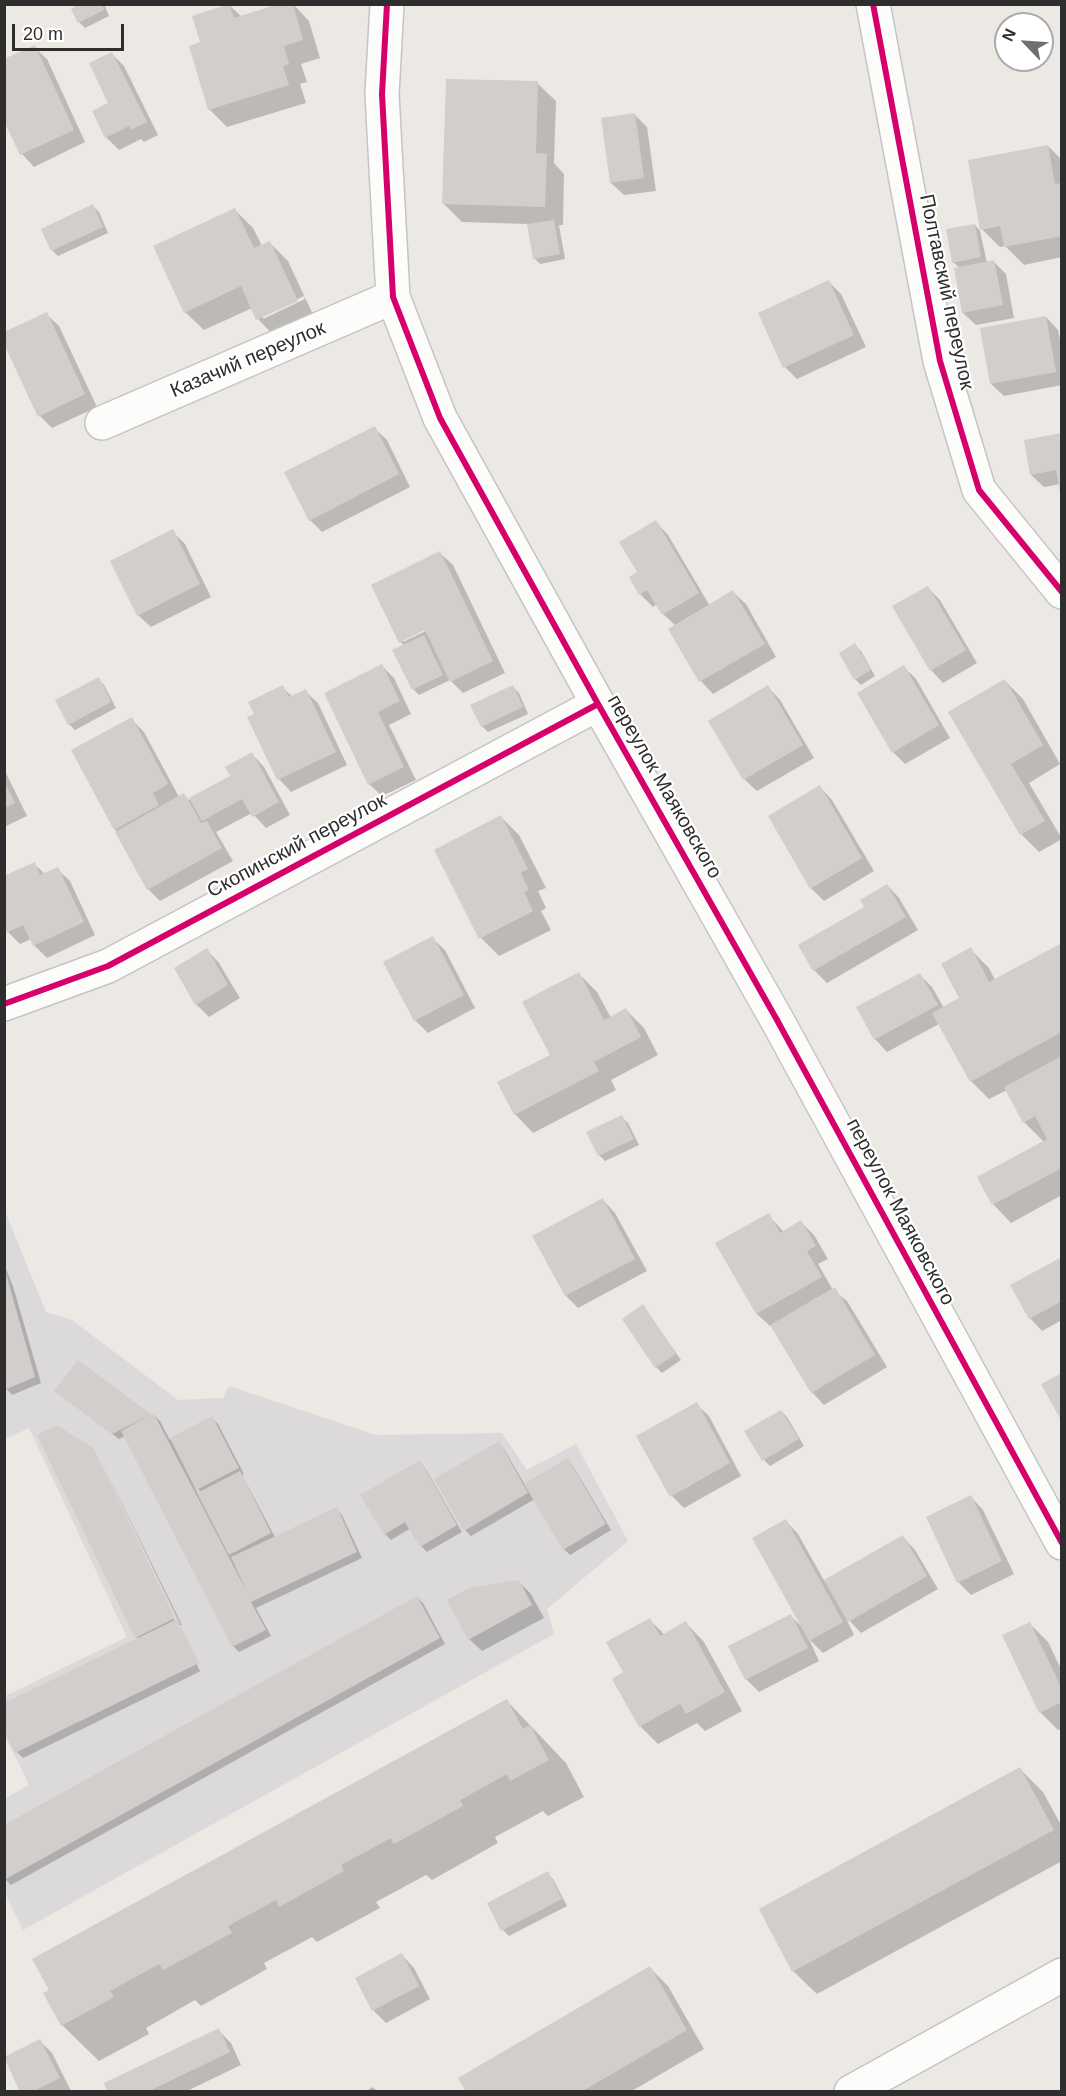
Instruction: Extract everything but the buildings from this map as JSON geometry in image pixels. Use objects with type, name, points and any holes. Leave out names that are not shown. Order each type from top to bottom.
[{"type":"street","name":"переулок Маяковского","points":[[387,4],[382,94],[393,297],[440,418],[598,704],[777,1020],[1062,1543]]},
{"type":"street","name":"Полтавский переулок","points":[[873,4],[940,361],[979,490],[1062,592]]},
{"type":"street","name":"Казачий переулок","points":[[102,423],[393,297]]},
{"type":"street","name":"Скопинский переулок","points":[[4,1004],[108,966],[598,704]]},
{"type":"street","points":[[850,2091],[1062,1975]]},
{"type":"shaded area","points":[[4,1209],[46,1312],[72,1320],[178,1400],[223,1398],[229,1386],[376,1435],[502,1433],[527,1470],[576,1444],[628,1541],[547,1609],[554,1634],[23,1930],[5,1893],[4,1799],[29,1785],[5,1736],[5,1696],[127,1637],[29,1428],[5,1439]]},
{"type":"cycle path","points":[[387,4],[382,94],[393,297],[440,418],[598,704],[777,1020],[1062,1543]]},
{"type":"cycle path","points":[[873,4],[940,361],[979,490],[1062,592]]},
{"type":"cycle path","points":[[4,1004],[108,966],[598,704]]}]
